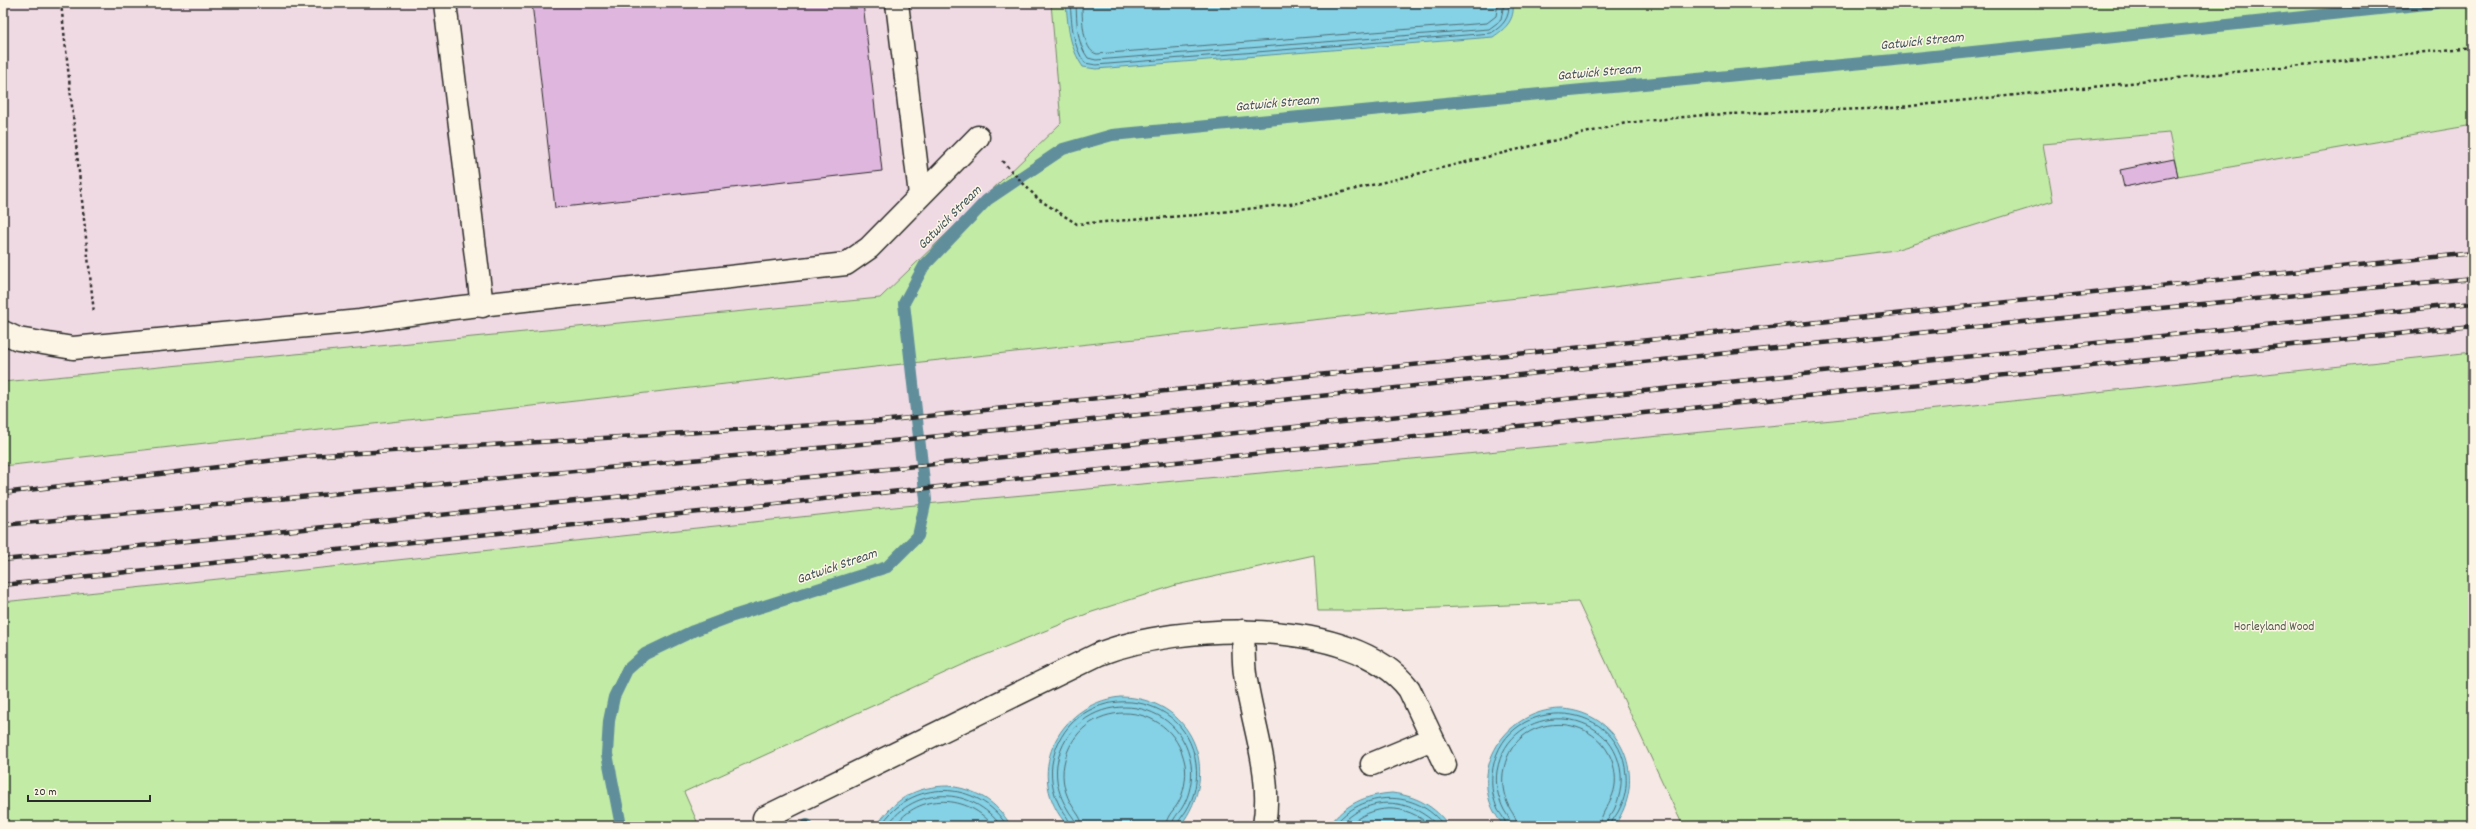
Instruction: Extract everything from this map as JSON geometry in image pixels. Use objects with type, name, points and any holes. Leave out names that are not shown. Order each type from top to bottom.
[{"type":"lane","points":[[445,3],[482,306]]},
{"type":"lane","points":[[897,3],[920,194]]},
{"type":"lane","points":[[3,332],[18,339],[73,348],[99,346],[352,322],[846,264],[869,248],[978,136]]},
{"type":"lane","points":[[1243,631],[1245,676],[1265,772],[1266,797],[1264,826]]},
{"type":"lane","points":[[759,823],[1104,652],[1131,643],[1170,636],[1243,631],[1308,638],[1355,652],[1380,664],[1401,679],[1409,689],[1445,765]]},
{"type":"lane","points":[[1372,764],[1432,739]]},
{"type":"path","points":[[3,22],[6,3]]},
{"type":"path","points":[[61,3],[99,346]]},
{"type":"path","points":[[3,29],[3,56]]},
{"type":"path","points":[[1000,159],[1038,199],[1077,224],[1196,215],[1298,202],[1626,123],[1704,115],[1892,108],[2473,47]]},
{"type":"shaded area","points":[[3,3],[1051,3],[1061,123],[877,315],[3,402]]},
{"type":"shaded area","points":[[2473,125],[2473,352],[1833,420],[708,527],[3,602],[3,466],[932,361],[1537,296],[1895,250],[2053,201],[2043,144],[2169,133],[2178,176]]},
{"type":"green space","points":[[1051,3],[2473,3],[2473,125],[2178,176],[2169,133],[2043,144],[2053,201],[1895,250],[1583,291],[884,366],[3,466],[3,382],[880,298],[1061,123]]},
{"type":"green space","name":"Horleyland Wood","points":[[2473,352],[2473,826],[1683,826],[1578,602],[1367,611],[1318,611],[1314,555],[1176,585],[1089,613],[973,660],[684,792],[699,826],[3,826],[3,602],[894,507],[1833,420]]},
{"type":"water","points":[[1066,3],[1513,3],[1513,14],[1506,27],[1493,37],[1096,69],[1083,67],[1078,59],[1072,44]]},
{"type":"water","points":[[1120,697],[1145,700],[1166,709],[1182,723],[1193,741],[1199,761],[1199,783],[1193,805],[1180,826],[1068,826],[1055,807],[1048,786],[1048,765],[1053,746],[1064,728],[1079,713],[1098,703]]},
{"type":"water","points":[[1562,709],[1583,713],[1600,722],[1614,735],[1624,751],[1629,769],[1629,788],[1624,808],[1614,826],[1504,826],[1492,807],[1487,787],[1488,768],[1495,750],[1506,733],[1522,721],[1541,712]]},
{"type":"water","points":[[948,786],[968,790],[985,798],[999,810],[1011,826],[877,826],[890,808],[898,801],[926,788]]},
{"type":"water","points":[[1392,793],[1417,799],[1424,803],[1438,813],[1449,826],[1329,826],[1335,818],[1356,802],[1373,796]]},
{"type":"building","points":[[532,3],[863,3],[882,171],[555,208]]},
{"type":"building","points":[[2174,159],[2178,176],[2124,187],[2120,170]]},
{"type":"waterway","name":"Gatwick Stream","points":[[621,826],[607,754],[609,721],[614,697],[627,670],[645,654],[693,631],[733,616],[887,567],[918,536],[926,500],[904,303],[924,266],[987,200],[1063,149],[1112,135],[1915,58],[2436,3]]},
{"type":"railway","points":[[3,493],[309,456],[881,421],[2473,253]]},
{"type":"railway","points":[[3,525],[882,442],[2109,313],[2473,278]]},
{"type":"railway","points":[[3,560],[1653,390],[2473,303]]},
{"type":"railway","points":[[3,585],[2473,326]]}]
